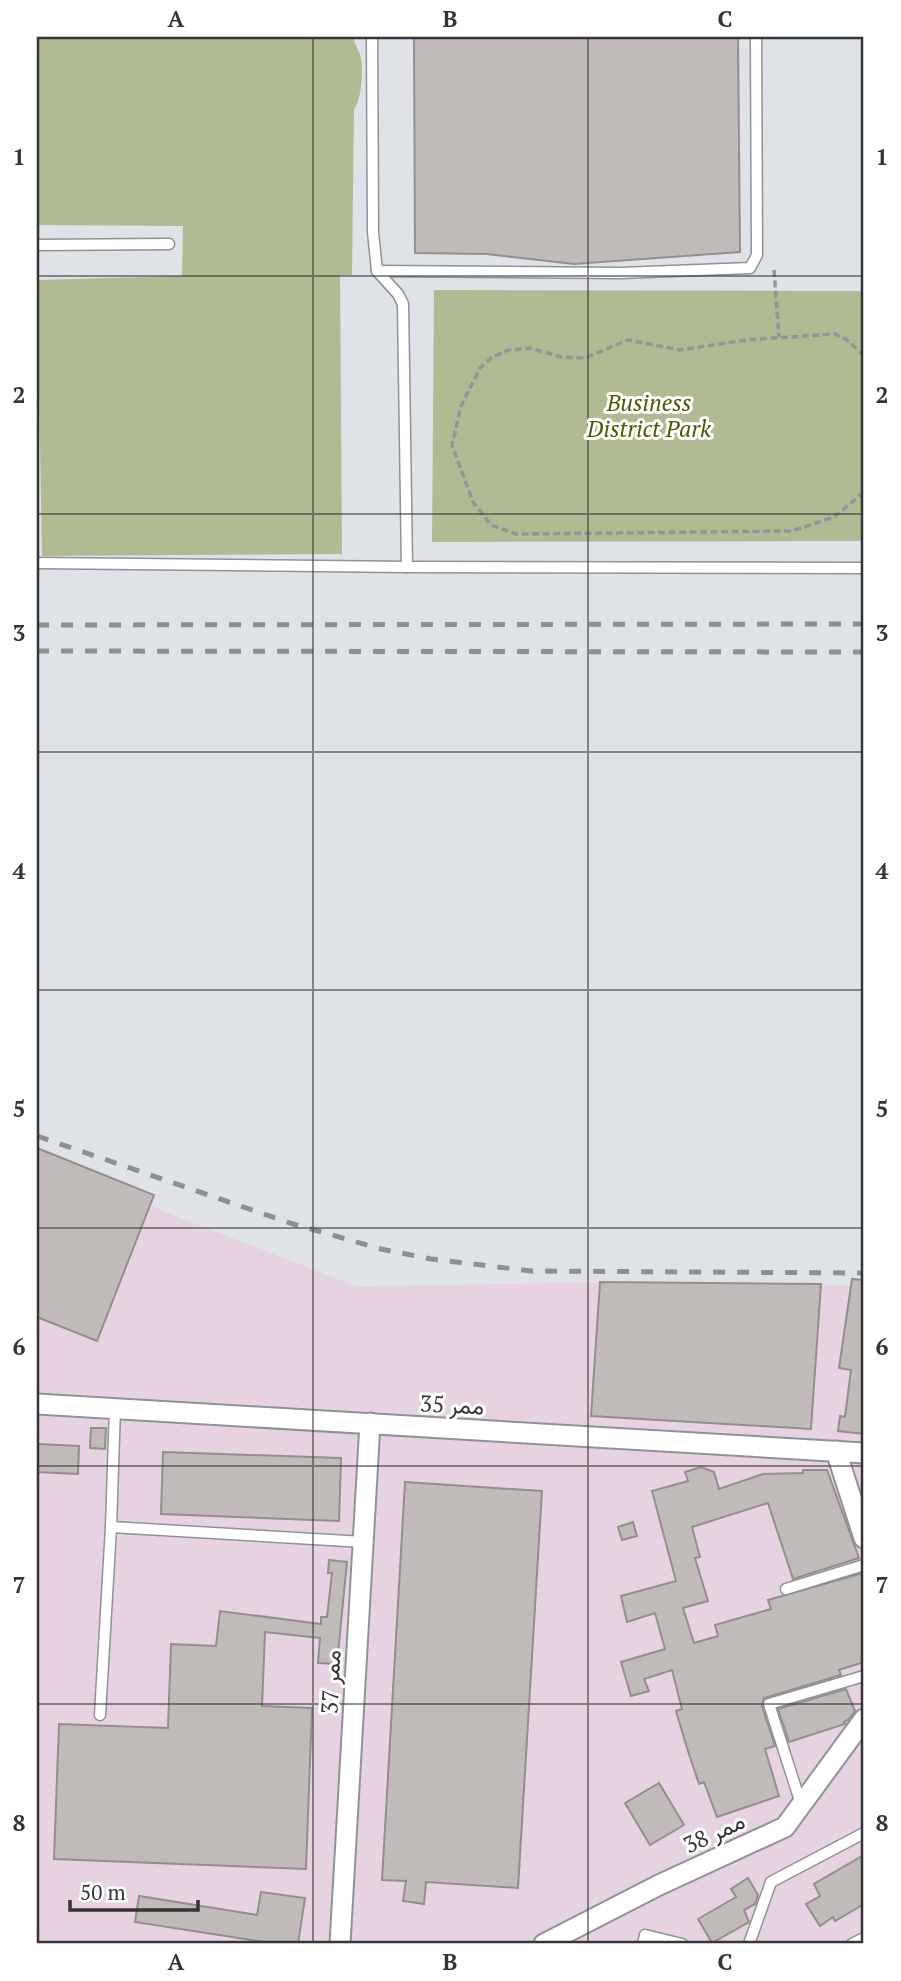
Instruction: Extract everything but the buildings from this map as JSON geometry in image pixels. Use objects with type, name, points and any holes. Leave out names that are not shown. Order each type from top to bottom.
[{"type":"street","name":"ممر 35","points":[[37,1404],[864,1453]]},
{"type":"street","name":"ممر 37","points":[[340,1944],[370,1423]]},
{"type":"street","points":[[836,1451],[864,1538]]},
{"type":"street","name":"ممر 38","points":[[544,1944],[659,1885],[785,1827],[864,1719]]},
{"type":"lane","points":[[372,37],[373,232],[377,271],[398,294],[403,304],[407,567]]},
{"type":"lane","points":[[377,271],[621,274],[750,268],[757,256],[756,37]]},
{"type":"lane","points":[[37,245],[169,244]]},
{"type":"lane","points":[[37,563],[864,568]]},
{"type":"lane","points":[[100,1715],[115,1408]]},
{"type":"lane","points":[[111,1527],[364,1542]]},
{"type":"lane","points":[[786,1589],[864,1566]]},
{"type":"lane","points":[[801,1804],[769,1704],[864,1676]]},
{"type":"lane","points":[[749,1944],[771,1882],[864,1833]]},
{"type":"lane","points":[[643,1944],[645,1935],[682,1944]]},
{"type":"lane","points":[[852,1944],[864,1938]]},
{"type":"path","points":[[774,270],[779,337]]},
{"type":"path","points":[[864,356],[848,340],[835,334],[779,337],[680,351],[628,340],[584,358],[561,357],[530,348],[508,350],[491,358],[480,368],[461,406],[453,445],[473,502],[491,525],[516,534],[792,531],[834,517],[864,492]]},
{"type":"shaded area","points":[[37,1162],[358,1287],[600,1282],[864,1286],[864,1944],[37,1944]]},
{"type":"green space","points":[[37,37],[354,37],[361,58],[362,78],[359,99],[354,110],[352,275],[340,275],[342,554],[42,556],[37,280],[182,276],[183,226],[37,225]]},
{"type":"green space","name":"Business District Park","points":[[434,290],[864,291],[864,541],[432,542]]},
{"type":"railway","points":[[37,625],[864,624]]},
{"type":"railway","points":[[37,651],[864,652]]},
{"type":"railway","points":[[37,1136],[290,1223],[381,1249],[431,1259],[531,1271],[864,1273]]}]
